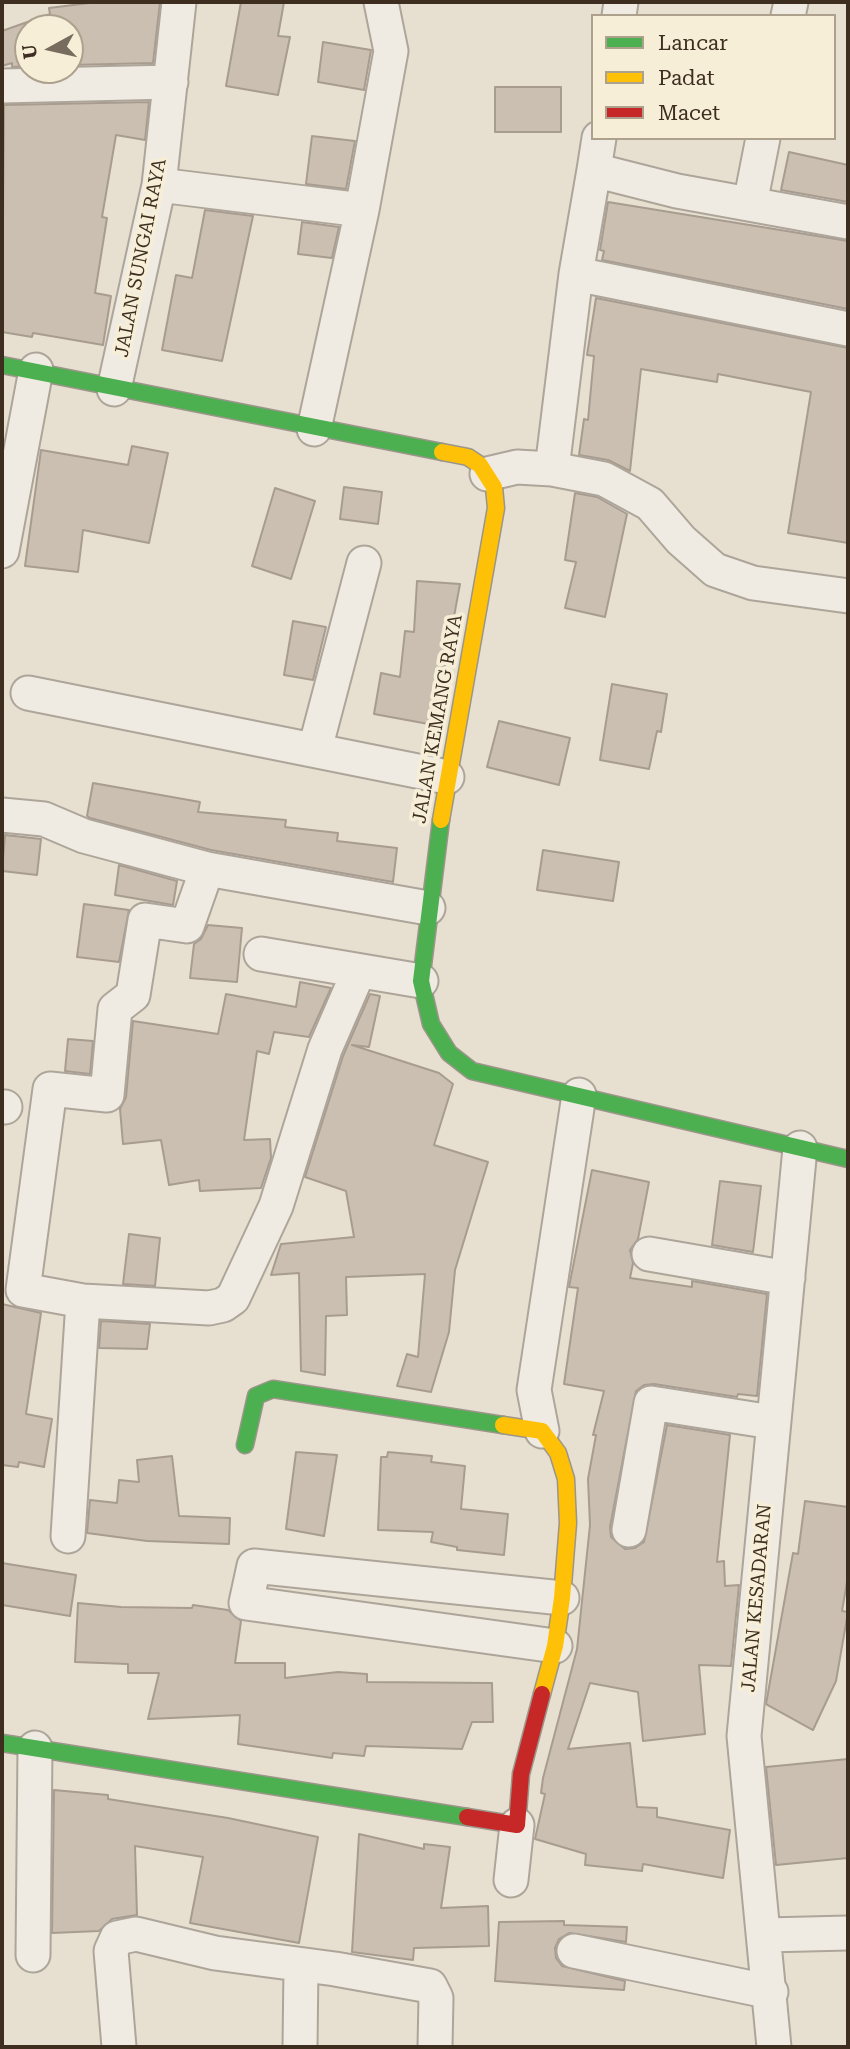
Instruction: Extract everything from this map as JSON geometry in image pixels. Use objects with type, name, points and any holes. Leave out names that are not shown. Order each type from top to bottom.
[{"type":"street","name":"JALAN SUNGAI RAYA","points":[[114,389],[159,185],[179,2]]},
{"type":"street","points":[[314,429],[362,210],[391,51],[381,2]]},
{"type":"street","points":[[2,86],[171,82]]},
{"type":"street","points":[[750,204],[763,140]]},
{"type":"street","points":[[552,469],[576,274],[597,154],[677,191],[848,222]]},
{"type":"street","points":[[159,185],[362,210]]},
{"type":"street","points":[[576,274],[848,328]]},
{"type":"street","points":[[2,365],[314,429],[468,457],[487,474],[517,467],[552,469],[604,479],[650,504],[681,540],[715,570],[753,583],[848,596]]},
{"type":"street","points":[[2,551],[36,370]]},
{"type":"street","name":"JALAN KEMANG RAYA","points":[[487,474],[494,487],[496,509],[447,777],[428,908],[421,981],[431,1024],[449,1053],[472,1071],[848,1160]]},
{"type":"street","points":[[315,749],[364,563]]},
{"type":"street","points":[[28,693],[447,777]]},
{"type":"street","points":[[2,815],[44,819],[84,836],[207,869],[428,908]]},
{"type":"street","points":[[207,869],[187,926],[145,920],[133,995],[115,1009],[107,1095],[50,1089],[23,1290],[83,1301],[209,1308],[223,1305],[233,1298],[276,1206],[325,1049],[358,973]]},
{"type":"street","points":[[261,954],[358,973],[421,981]]},
{"type":"street","points":[[511,1880],[521,1774],[555,1646],[562,1598],[568,1522],[566,1479],[558,1453],[542,1431],[534,1390],[579,1095]]},
{"type":"street","name":"JALAN KESADARAN","points":[[775,2047],[744,1736],[800,1148]]},
{"type":"street","points":[[649,1254],[788,1278]]},
{"type":"street","points":[[68,1536],[83,1301]]},
{"type":"street","points":[[245,1445],[256,1396],[273,1389],[542,1431]]},
{"type":"street","points":[[629,1530],[651,1403],[772,1422]]},
{"type":"street","points":[[555,1646],[246,1603],[254,1566],[562,1598]]},
{"type":"street","points":[[2,1743],[517,1825]]},
{"type":"street","points":[[33,1955],[34,1748]]},
{"type":"street","points":[[766,1936],[848,1933]]},
{"type":"street","points":[[119,2047],[111,1951],[117,1938],[125,1934],[170,1941],[215,1953],[335,1969],[430,1986],[436,1998],[435,2047]]},
{"type":"street","points":[[574,1951],[771,1992]]},
{"type":"street","points":[[300,2047],[301,1966]]},
{"type":"building","points":[[97,2],[160,2],[153,63],[84,65],[84,14],[50,14],[49,8]]},
{"type":"building","points":[[241,2],[284,2],[278,36],[290,37],[278,95],[226,86]]},
{"type":"building","points":[[14,27],[14,67],[12,63],[2,66],[2,31]]},
{"type":"building","points":[[323,42],[371,50],[364,90],[318,82]]},
{"type":"building","points":[[495,87],[561,87],[561,132],[495,132]]},
{"type":"building","points":[[149,102],[145,140],[116,135],[102,217],[107,218],[95,293],[111,296],[103,345],[33,333],[32,337],[2,332],[4,105]]},
{"type":"building","points":[[312,136],[355,141],[346,189],[306,184]]},
{"type":"building","points":[[789,152],[848,165],[848,202],[781,190]]},
{"type":"building","points":[[608,202],[848,241],[848,309],[602,260],[604,251],[600,250]]},
{"type":"building","points":[[205,210],[253,216],[222,361],[162,350],[176,275],[192,278]]},
{"type":"building","points":[[302,222],[339,227],[332,258],[298,254]]},
{"type":"building","points":[[596,298],[848,348],[848,543],[788,533],[811,392],[718,374],[717,382],[641,369],[630,471],[608,460],[579,455],[584,419],[588,420],[594,356],[587,355]]},
{"type":"building","points":[[132,446],[168,453],[149,543],[83,530],[78,572],[25,566],[41,450],[128,465]]},
{"type":"building","points":[[344,487],[382,492],[378,524],[340,519]]},
{"type":"building","points":[[275,488],[315,501],[291,579],[252,566]]},
{"type":"building","points":[[575,493],[597,497],[627,514],[605,617],[565,608],[576,562],[565,560]]},
{"type":"building","points":[[417,581],[460,584],[434,725],[374,714],[381,673],[400,677],[405,631],[414,632]]},
{"type":"building","points":[[293,621],[326,627],[313,680],[284,675]]},
{"type":"building","points":[[612,684],[667,694],[661,732],[657,731],[649,769],[600,760]]},
{"type":"building","points":[[499,721],[570,738],[559,785],[487,767]]},
{"type":"building","points":[[93,783],[200,802],[198,812],[286,820],[285,827],[338,833],[337,841],[397,848],[393,882],[211,850],[90,818],[87,816]]},
{"type":"building","points":[[5,835],[41,839],[37,875],[2,871]]},
{"type":"building","points":[[543,850],[619,862],[613,901],[537,890]]},
{"type":"building","points":[[119,865],[177,881],[173,905],[115,895]]},
{"type":"building","points":[[84,904],[129,910],[119,962],[77,957]]},
{"type":"building","points":[[208,925],[242,928],[237,982],[190,978],[194,944],[201,939]]},
{"type":"building","points":[[300,982],[331,988],[309,1037],[274,1032],[269,1054],[257,1051],[244,1140],[270,1139],[271,1158],[261,1188],[200,1191],[199,1180],[169,1185],[161,1140],[123,1144],[120,1109],[126,1097],[133,1021],[218,1034],[226,994],[296,1007]]},
{"type":"building","points":[[370,994],[380,996],[369,1047],[352,1045],[439,1073],[453,1084],[434,1145],[488,1162],[455,1270],[449,1332],[431,1392],[397,1386],[407,1354],[418,1357],[425,1274],[346,1277],[347,1315],[326,1316],[325,1375],[301,1371],[299,1273],[271,1275],[281,1244],[354,1237],[346,1191],[305,1177],[343,1056]]},
{"type":"building","points":[[68,1039],[93,1041],[90,1074],[65,1071]]},
{"type":"building","points":[[592,1170],[649,1182],[638,1239],[630,1250],[633,1263],[630,1278],[692,1287],[692,1281],[767,1294],[757,1396],[738,1394],[737,1397],[654,1384],[644,1385],[636,1391],[610,1527],[611,1537],[625,1549],[635,1548],[644,1542],[667,1425],[730,1435],[717,1562],[724,1561],[725,1586],[739,1585],[731,1666],[699,1665],[705,1734],[643,1741],[638,1692],[590,1683],[568,1749],[630,1743],[637,1807],[657,1808],[657,1817],[730,1830],[723,1878],[643,1864],[642,1871],[585,1865],[586,1854],[535,1839],[545,1794],[541,1793],[543,1778],[577,1649],[590,1525],[588,1479],[596,1435],[593,1435],[604,1391],[564,1384],[578,1288],[569,1287]]},
{"type":"building","points":[[720,1181],[761,1186],[753,1252],[712,1245]]},
{"type":"building","points":[[129,1234],[160,1238],[155,1286],[123,1284]]},
{"type":"building","points":[[2,1304],[41,1313],[26,1414],[52,1419],[44,1467],[19,1462],[18,1467],[2,1465]]},
{"type":"building","points":[[101,1321],[150,1324],[147,1349],[99,1348]]},
{"type":"building","points":[[296,1452],[337,1455],[324,1536],[286,1529]]},
{"type":"building","points":[[388,1452],[432,1456],[431,1462],[465,1466],[461,1509],[508,1514],[504,1555],[457,1550],[457,1547],[431,1542],[433,1532],[378,1530],[381,1457],[387,1457]]},
{"type":"building","points":[[172,1456],[179,1516],[230,1518],[229,1544],[147,1541],[87,1533],[90,1500],[117,1503],[119,1480],[139,1482],[137,1460]]},
{"type":"building","points":[[805,1501],[848,1507],[848,1576],[842,1611],[848,1612],[836,1681],[813,1730],[766,1704],[793,1553],[798,1554]]},
{"type":"building","points":[[2,1563],[76,1575],[70,1616],[2,1605]]},
{"type":"building","points":[[78,1603],[121,1607],[192,1608],[193,1605],[228,1610],[241,1621],[235,1663],[285,1663],[285,1678],[338,1672],[367,1674],[367,1682],[492,1683],[493,1722],[472,1722],[462,1749],[366,1746],[364,1756],[333,1753],[332,1758],[238,1744],[240,1715],[148,1719],[159,1673],[128,1673],[128,1664],[75,1662]]},
{"type":"building","points":[[848,1759],[848,1858],[776,1865],[766,1767]]},
{"type":"building","points":[[54,1790],[108,1795],[108,1799],[228,1818],[318,1837],[299,1943],[190,1923],[203,1857],[135,1846],[137,1915],[112,1919],[99,1931],[52,1933]]},
{"type":"building","points":[[359,1834],[424,1849],[424,1844],[450,1847],[441,1908],[488,1906],[489,1946],[414,1948],[413,1960],[352,1952]]},
{"type":"building","points":[[564,1921],[564,1925],[627,1927],[626,1942],[569,1933],[559,1939],[555,1948],[556,1958],[562,1966],[625,1981],[624,1990],[495,1981],[499,1922]]},
{"type":"traffic: fast","points":[[2,365],[442,452]]},
{"type":"traffic: fast","points":[[441,820],[421,981],[431,1024],[449,1053],[472,1071],[848,1159]]},
{"type":"traffic: fast","points":[[245,1445],[256,1396],[273,1389],[503,1425]]},
{"type":"traffic: fast","points":[[2,1743],[467,1817]]},
{"type":"traffic: slow","points":[[441,820],[496,508],[494,487],[480,465],[468,457],[442,452]]},
{"type":"traffic: slow","points":[[503,1425],[542,1431],[558,1453],[566,1479],[568,1523],[562,1598],[555,1646],[542,1694]]},
{"type":"traffic: jam","points":[[467,1817],[517,1825],[521,1774],[542,1694]]}]
